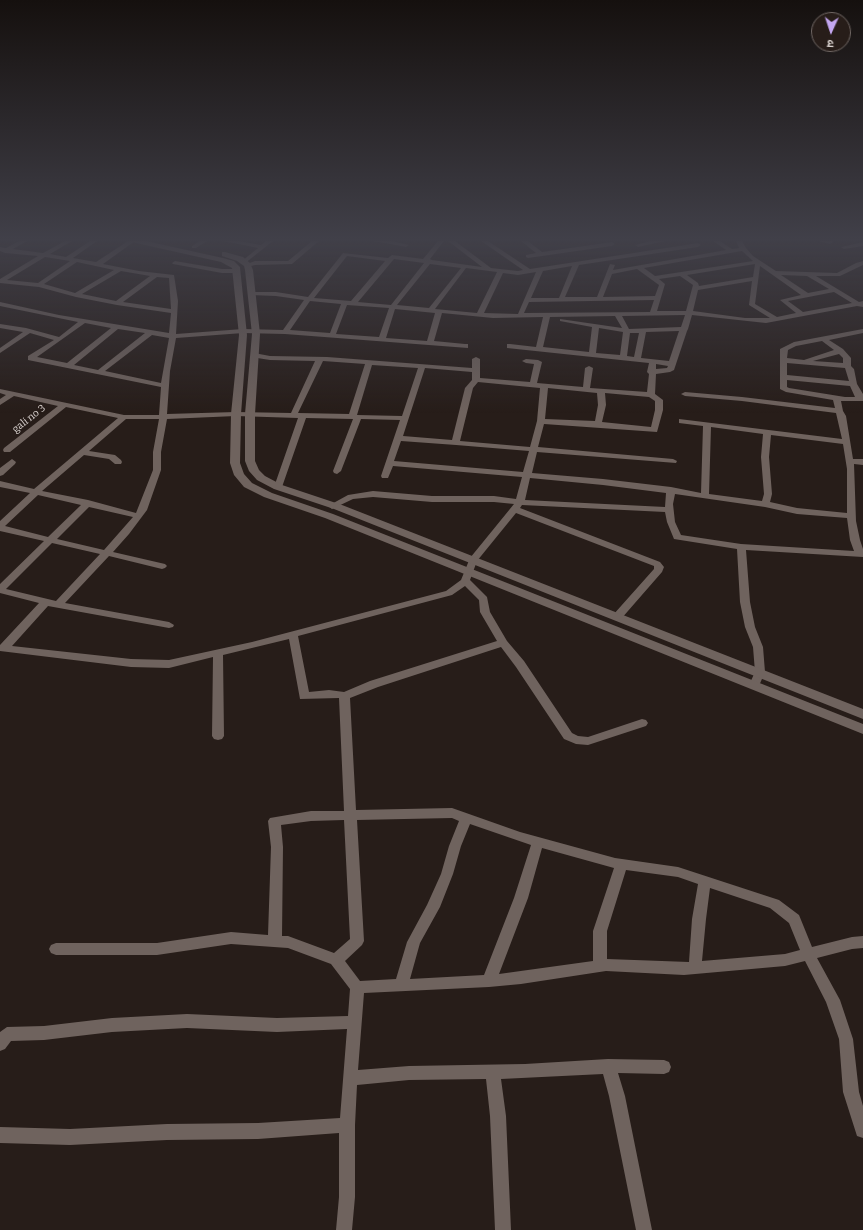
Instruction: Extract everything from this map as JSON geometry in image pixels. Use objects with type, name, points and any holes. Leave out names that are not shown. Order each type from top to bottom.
[{"type":"street","points":[[93,298],[174,311]]},
{"type":"street","points":[[117,303],[123,298]]},
{"type":"street","points":[[58,605],[106,554],[143,510],[157,470],[157,452],[163,417],[175,298]]},
{"type":"street","points":[[243,298],[243,331],[236,414],[235,463],[239,475],[248,485],[268,495],[329,516],[466,576],[754,685],[863,730]]},
{"type":"street","points":[[252,298],[255,331],[250,414],[250,461],[254,471],[261,478],[278,487],[473,560],[760,672],[863,714]]},
{"type":"street","points":[[305,298],[435,311],[520,316],[547,317],[689,314],[766,321],[861,304]]},
{"type":"street","points":[[353,303],[357,298]]},
{"type":"street","points":[[382,339],[394,306],[400,298]]},
{"type":"street","points":[[430,343],[435,311],[443,298]]},
{"type":"street","points":[[480,314],[487,298]]},
{"type":"street","points":[[520,316],[528,300],[634,298]]},
{"type":"street","points":[[653,314],[657,298]]},
{"type":"street","points":[[651,372],[670,370],[685,329],[693,298]]},
{"type":"street","points":[[753,298],[752,305],[776,319]]},
{"type":"street","points":[[786,298],[783,300],[783,302],[801,314]]},
{"type":"street","points":[[851,298],[861,304]]},
{"type":"street","points":[[285,332],[309,299]]},
{"type":"street","points":[[332,336],[344,302]]},
{"type":"street","points":[[0,304],[116,327],[172,336],[243,331],[285,332],[466,346]]},
{"type":"street","points":[[618,315],[627,331],[623,357]]},
{"type":"street","points":[[547,317],[627,331],[685,329]]},
{"type":"street","points":[[539,349],[547,317]]},
{"type":"street","points":[[84,321],[31,358],[165,386]]},
{"type":"street","points":[[0,326],[29,331],[60,339]]},
{"type":"street","points":[[592,354],[596,326]]},
{"type":"street","points":[[68,366],[116,327]]},
{"type":"street","points":[[637,359],[643,330]]},
{"type":"street","points":[[0,351],[29,331]]},
{"type":"street","points":[[822,338],[847,358],[847,366],[850,369],[853,384],[861,399],[837,398],[786,390],[783,387],[784,349],[794,344],[822,338],[863,331]]},
{"type":"street","points":[[98,373],[151,332]]},
{"type":"street","points":[[852,333],[863,340]]},
{"type":"street","points":[[510,346],[623,357],[672,364]]},
{"type":"street","points":[[801,362],[840,352]]},
{"type":"street","points":[[254,355],[270,358],[320,359],[475,370]]},
{"type":"street","points":[[293,416],[320,359]]},
{"type":"street","points":[[456,443],[469,388],[476,380],[476,359]]},
{"type":"street","points":[[784,360],[847,366]]},
{"type":"street","points":[[526,361],[538,362],[533,384]]},
{"type":"street","points":[[651,395],[652,361]]},
{"type":"street","points":[[337,471],[355,417],[369,362]]},
{"type":"street","points":[[385,476],[422,367]]},
{"type":"street","points":[[586,390],[589,368]]},
{"type":"street","points":[[784,377],[853,384]]},
{"type":"street","points":[[476,380],[651,395],[659,400],[658,415],[654,430],[598,424],[541,421]]},
{"type":"street","points":[[2,648],[131,663],[168,664],[449,594],[466,576],[473,560],[517,506],[541,421],[544,386]]},
{"type":"street","points":[[0,391],[124,417],[250,414],[404,418]]},
{"type":"street","points":[[598,424],[602,405],[602,391]]},
{"type":"street","points":[[0,403],[13,393]]},
{"type":"street","points":[[685,394],[742,399],[839,411]]},
{"type":"street","points":[[671,490],[669,510],[676,537],[741,547],[862,554],[855,540],[849,461],[842,416],[839,411],[837,398]]},
{"type":"street","name":"gali no 3","points":[[7,450],[65,404]]},
{"type":"street","points":[[278,487],[303,415]]},
{"type":"street","points":[[124,417],[82,452],[2,524],[50,540],[162,566]]},
{"type":"street","points":[[682,421],[846,442]]},
{"type":"street","points":[[705,496],[707,424]]},
{"type":"street","points":[[764,504],[768,494],[765,457],[767,432]]},
{"type":"street","points":[[398,438],[673,461]]},
{"type":"street","points":[[82,452],[112,457],[118,462]]},
{"type":"street","points":[[849,461],[863,462]]},
{"type":"street","points":[[0,473],[12,462]]},
{"type":"street","points":[[389,463],[527,474],[671,490],[764,504],[797,511],[852,516]]},
{"type":"street","points":[[0,484],[88,503],[139,516]]},
{"type":"street","points":[[332,506],[352,496],[373,494],[432,499],[494,499],[517,506],[657,564],[659,570],[617,617]]},
{"type":"street","points":[[0,589],[88,503]]},
{"type":"street","points":[[517,506],[611,506],[669,510]]},
{"type":"street","points":[[741,547],[745,602],[750,627],[758,647],[760,672],[754,685]]},
{"type":"street","points":[[466,576],[484,599],[485,612],[503,643],[520,664],[568,736],[576,740],[588,741],[642,723]]},
{"type":"street","points":[[0,589],[58,605],[169,625]]},
{"type":"street","points":[[2,648],[47,601]]},
{"type":"street","points":[[293,634],[304,696],[334,694],[344,696],[374,684],[503,643]]},
{"type":"street","points":[[218,652],[218,736]]},
{"type":"street","points":[[336,960],[357,941],[344,696]]},
{"type":"street","points":[[275,941],[277,847],[274,821],[311,816],[452,813],[466,819],[538,842],[622,864],[678,872],[774,904],[794,919],[808,954],[834,1000],[846,1039],[851,1092],[863,1130]]},
{"type":"street","points":[[401,985],[414,942],[436,901],[466,819]]},
{"type":"street","points":[[489,981],[521,898],[538,842]]},
{"type":"street","points":[[600,966],[600,931],[622,864]]},
{"type":"street","points":[[695,968],[699,919],[705,881]]},
{"type":"street","points":[[56,949],[157,949],[231,938],[288,942],[336,960],[357,987],[347,1125],[347,1197],[344,1230]]},
{"type":"street","points":[[357,987],[489,981],[521,978],[600,966],[695,968],[785,960],[852,943],[863,942]]},
{"type":"street","points":[[0,1044],[7,1034],[44,1033],[112,1025],[179,1021],[277,1025],[355,1022]]},
{"type":"street","points":[[350,1078],[410,1073],[525,1071],[608,1066],[664,1067]]},
{"type":"street","points":[[608,1066],[617,1096],[644,1230]]},
{"type":"street","points":[[492,1071],[498,1116],[503,1230]]},
{"type":"street","points":[[0,1135],[70,1137],[167,1132],[258,1132],[347,1125]]}]
